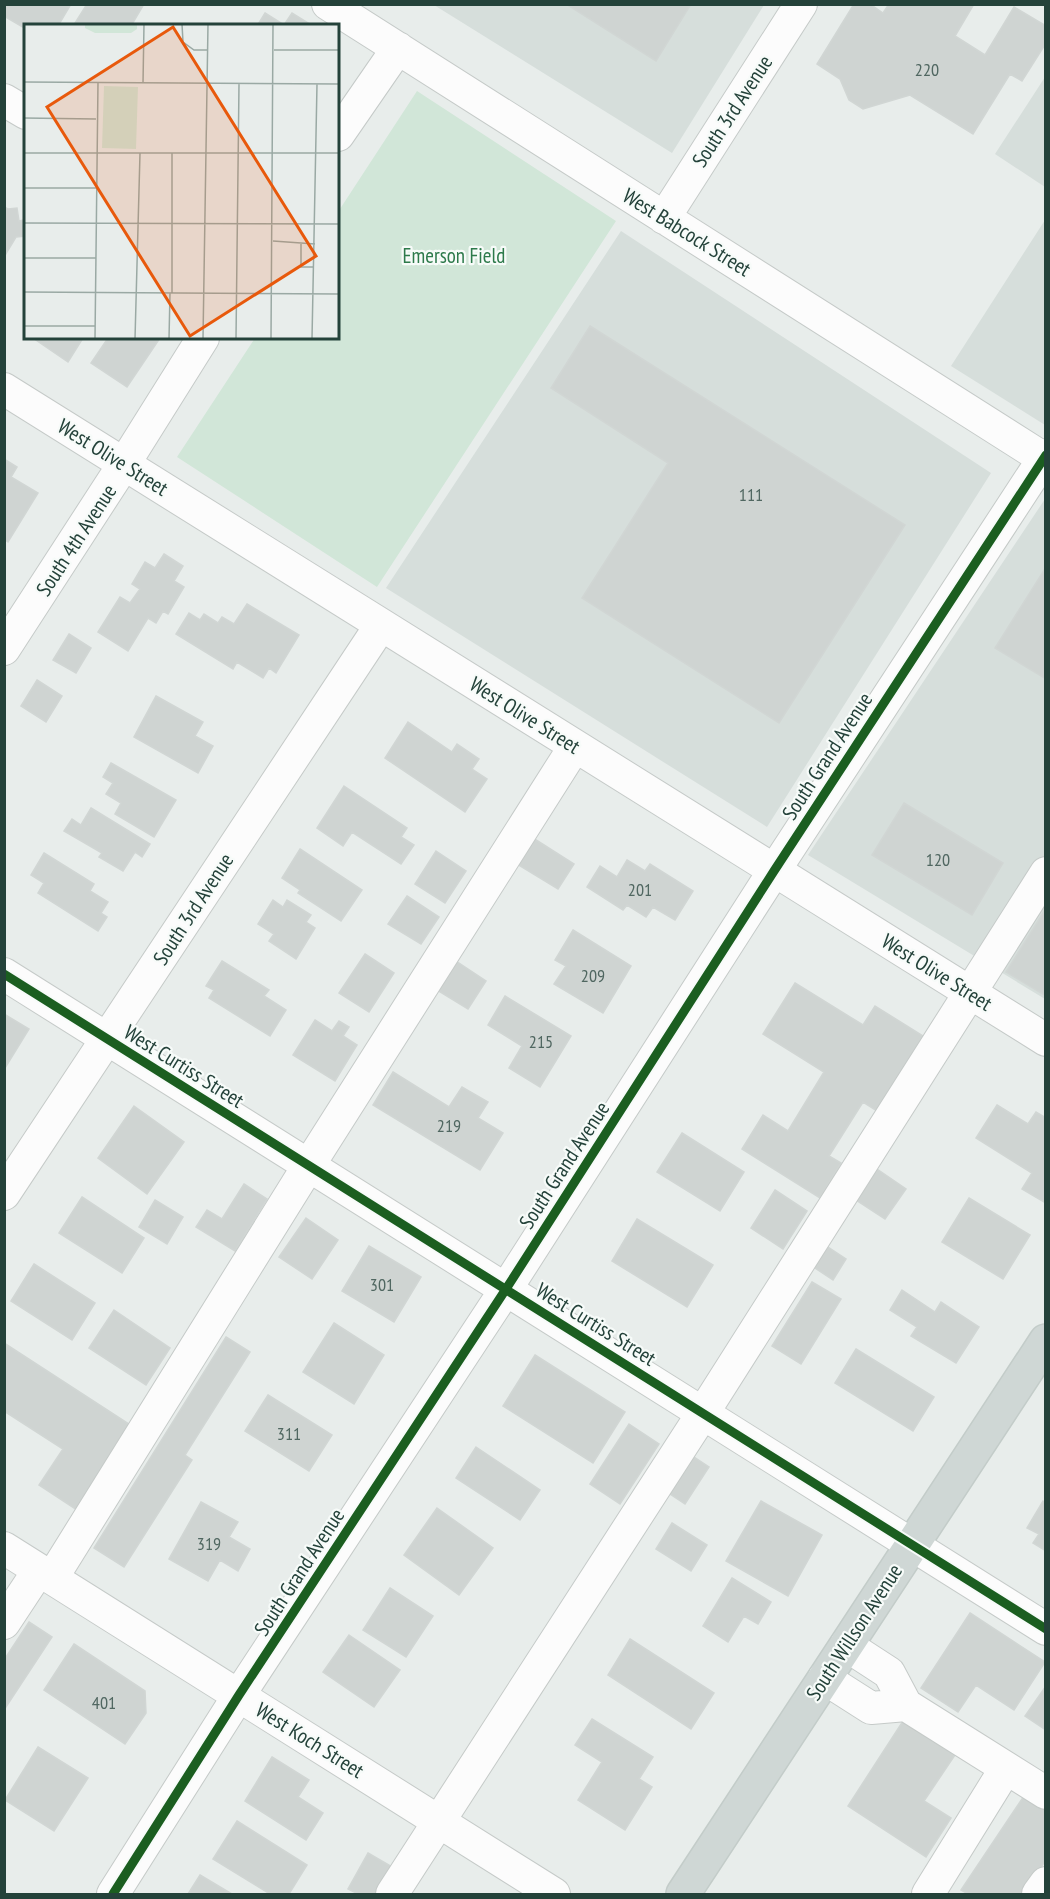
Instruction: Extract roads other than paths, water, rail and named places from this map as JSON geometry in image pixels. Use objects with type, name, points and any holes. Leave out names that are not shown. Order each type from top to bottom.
[{"type":"main road","name":"South Willson Avenue","points":[[683,1894],[1046,1341]]},
{"type":"street","name":"West Babcock Street","points":[[328,4],[1045,458]]},
{"type":"street","name":"South 3rd Avenue","points":[[664,218],[801,4]]},
{"type":"street","points":[[339,134],[398,48]]},
{"type":"street","points":[[4,100],[24,112]]},
{"type":"street","name":"South 4th Avenue","points":[[4,650],[202,339]]},
{"type":"street","name":"West Olive Street","points":[[4,389],[1046,1040]]},
{"type":"street","name":"South Grand Avenue","points":[[113,1894],[239,1695],[506,1289],[774,871],[1045,458]]},
{"type":"street","name":"South 3rd Avenue","points":[[4,1194],[381,625]]},
{"type":"street","points":[[4,1623],[46,1574],[575,746]]},
{"type":"street","points":[[392,1894],[703,1413],[968,992],[1046,873]]},
{"type":"street","name":"West Curtiss Street","points":[[4,974],[1046,1629]]},
{"type":"street","name":"West Koch Street","points":[[4,1548],[554,1894]]},
{"type":"street","points":[[846,1645],[889,1673],[906,1705],[1046,1793]]},
{"type":"street","points":[[824,1678],[871,1708],[906,1705]]},
{"type":"street","points":[[928,1894],[1006,1768]]},
{"type":"street","points":[[1038,1894],[1046,1883]]},
{"type":"park label","name":"Emerson Field","points":[[454,255]]}]
